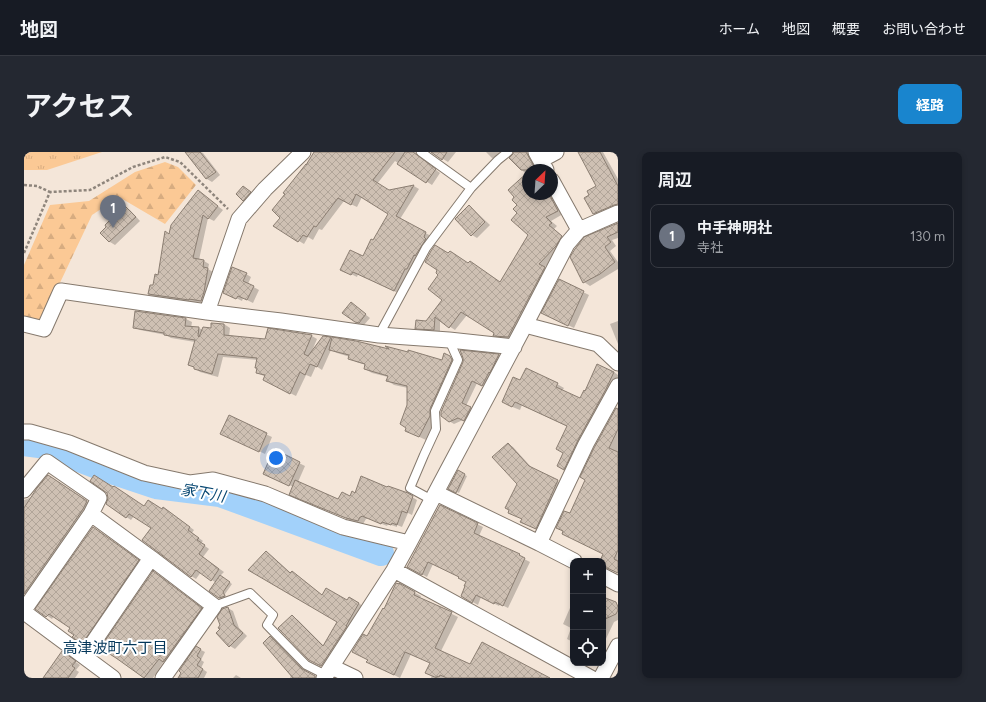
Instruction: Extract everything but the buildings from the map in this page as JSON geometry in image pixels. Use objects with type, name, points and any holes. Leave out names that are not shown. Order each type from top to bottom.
[{"type":"street","points":[[207,312],[239,219],[265,189],[303,152]]},
{"type":"street","points":[[541,161],[556,152]]},
{"type":"street","points":[[558,192],[578,230]]},
{"type":"street","points":[[355,678],[327,673],[394,570],[514,347],[567,244],[578,230],[618,212]]},
{"type":"street","points":[[24,324],[44,329],[61,291],[379,335],[449,340],[514,347]]},
{"type":"street","points":[[525,324],[598,344],[618,363]]},
{"type":"street","points":[[539,543],[586,444],[618,386]]},
{"type":"street","points":[[24,432],[30,432],[69,443],[144,473],[190,483],[213,480],[265,494],[343,527],[409,543]]},
{"type":"street","points":[[24,490],[47,462],[99,498],[91,514],[24,611],[84,656],[94,672],[113,678]]},
{"type":"street","points":[[434,497],[539,543],[570,559]]},
{"type":"street","points":[[91,514],[214,606],[163,678]]},
{"type":"street","points":[[84,656],[151,558]]},
{"type":"street","points":[[394,570],[591,678]]},
{"type":"street","points":[[606,578],[618,584]]},
{"type":"street","points":[[601,678],[618,646]]},
{"type":"lane","points":[[421,152],[471,188]]},
{"type":"lane","points":[[379,335],[426,248],[471,188],[498,160],[508,152]]},
{"type":"lane","points":[[434,497],[410,488],[436,429],[435,411],[458,360],[449,340]]},
{"type":"lane","points":[[214,606],[250,593],[272,615],[267,625],[306,665],[327,673]]},
{"type":"path","points":[[24,185],[37,186],[50,192],[90,190],[133,167],[165,157],[180,162],[239,219]]},
{"type":"path","points":[[24,253],[50,192]]},
{"type":"green space","points":[[24,152],[102,152],[47,170],[24,170]]},
{"type":"green space","points":[[165,162],[178,167],[196,185],[165,224],[119,197],[92,215],[58,287],[43,323],[24,320],[24,265],[50,205],[89,201],[135,172]]},
{"type":"waterway","name":"家下川","points":[[24,443],[45,446],[108,470],[156,486],[220,494],[381,553]]},
{"type":"place","name":"中手神明社","points":[[113,228]]},
{"type":"district","name":"高津波町六丁目","points":[[115,648]]}]
